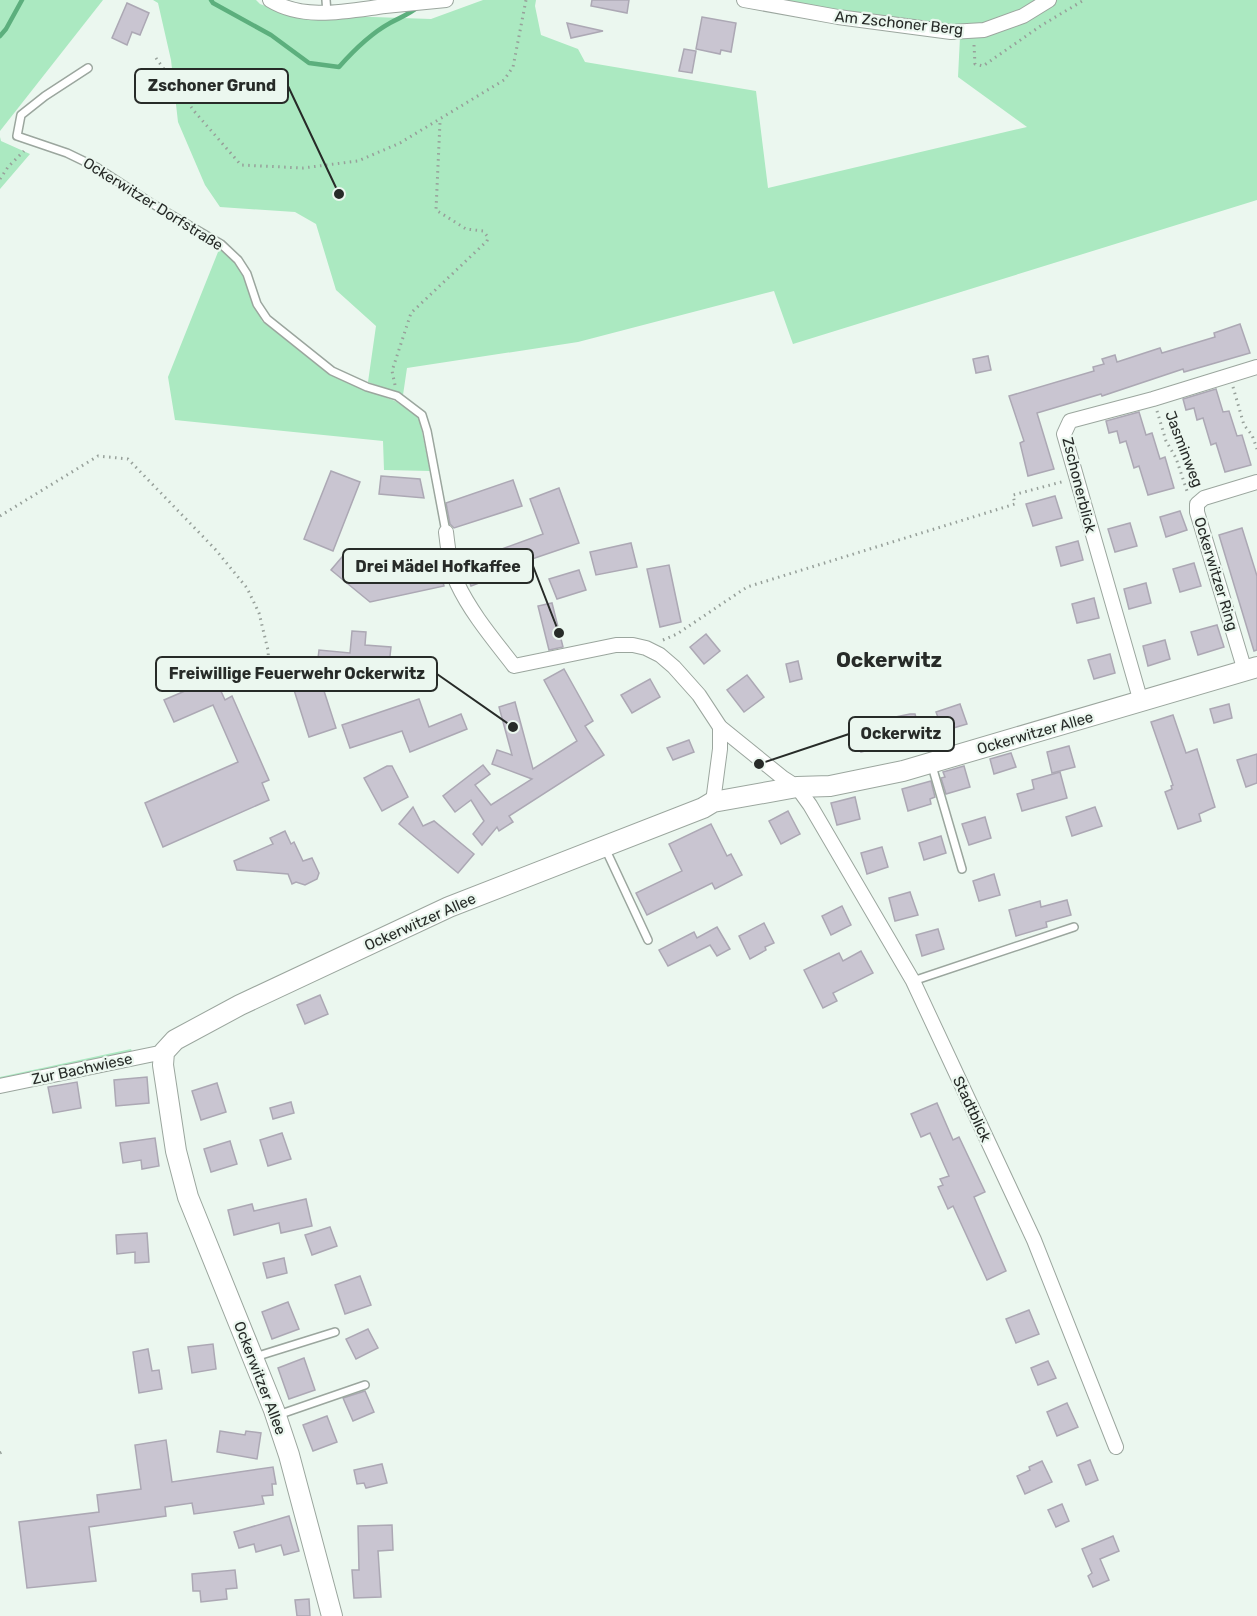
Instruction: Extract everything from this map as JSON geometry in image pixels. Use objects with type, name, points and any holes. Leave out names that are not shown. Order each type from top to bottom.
[{"type":"street","points":[[270,0],[279,6],[303,12],[326,7],[406,4],[441,0]]},
{"type":"street","name":"Am Zschoner Berg","points":[[744,0],[838,17],[951,32],[984,30],[1023,16],[1049,0]]},
{"type":"street","name":"Zschonerblick","points":[[1142,702],[1064,434],[1070,421],[1230,377],[1257,367]]},
{"type":"street","name":"Ockerwitzer Ring","points":[[1251,669],[1197,512],[1197,504],[1204,498],[1257,482]]},
{"type":"street","name":"Ockerwitzer Dorfstraße","points":[[446,532],[450,560],[458,584],[483,625],[514,666],[616,645],[646,648],[660,655],[674,667],[699,695],[720,727],[797,787]]},
{"type":"street","name":"Ockerwitzer Allee","points":[[332,1616],[289,1455],[276,1416],[188,1197],[176,1151],[166,1097],[163,1065],[164,1052],[175,1040],[240,1005],[449,907],[703,808],[713,802],[797,787],[830,786],[903,771],[1251,669]]},
{"type":"street","points":[[713,802],[720,749],[720,727]]},
{"type":"street","name":"Stadtblick","points":[[797,787],[810,805],[913,981],[1034,1240],[1116,1447]]},
{"type":"street","name":"Zur Bachwiese","points":[[0,1086],[164,1052]]},
{"type":"lane","points":[[33,142],[17,136],[21,115],[88,68]]},
{"type":"lane","name":"Ockerwitzer Dorfstraße","points":[[33,142],[68,153],[96,167],[151,203],[221,244],[238,260],[247,274],[257,304],[267,319],[332,371],[367,387],[397,396],[422,415],[446,532]]},
{"type":"lane","points":[[931,763],[962,869]]},
{"type":"lane","points":[[604,846],[648,940]]},
{"type":"lane","points":[[913,981],[1074,927]]},
{"type":"lane","points":[[253,1358],[335,1332]]},
{"type":"lane","points":[[276,1416],[365,1385]]},
{"type":"path","points":[[156,58],[194,111],[241,165],[303,168],[358,161],[400,143],[440,121],[504,80],[513,67],[526,0]]},
{"type":"path","points":[[973,31],[975,64],[984,66],[1042,25],[1084,0]]},
{"type":"path","points":[[397,396],[392,370],[411,313],[487,241],[488,237],[483,231],[466,229],[436,210],[440,121]]},
{"type":"path","points":[[0,179],[8,167],[33,142]]},
{"type":"path","points":[[1230,377],[1244,425],[1252,435],[1257,449]]},
{"type":"path","name":"Jasminweg","points":[[1153,399],[1166,441],[1176,458],[1188,495],[1197,504]]},
{"type":"path","points":[[0,516],[98,456],[128,459],[215,549],[247,588],[259,613],[268,650],[269,668],[277,685]]},
{"type":"path","points":[[646,648],[677,634],[747,587],[1015,504],[1013,495],[1075,478]]},
{"type":"green space","points":[[0,0],[103,0],[0,131]]},
{"type":"green space","points":[[153,0],[256,0],[260,4],[286,14],[431,19],[483,0],[536,0],[535,6],[541,35],[578,49],[585,62],[756,91],[768,188],[1027,127],[958,77],[960,37],[1052,4],[1056,0],[1257,0],[1257,200],[793,344],[774,291],[578,342],[407,368],[403,395],[368,382],[376,326],[336,290],[316,224],[295,212],[220,207],[205,185],[178,122],[171,60],[158,3]]},
{"type":"green space","points":[[765,0],[1041,0],[1016,13],[984,25],[961,26]]},
{"type":"green space","points":[[0,137],[1,141],[30,154],[0,189]]},
{"type":"green space","points":[[220,247],[244,274],[262,321],[296,347],[366,390],[395,401],[419,417],[430,471],[384,470],[383,441],[175,420],[168,377]]},
{"type":"green space","points":[[131,1049],[133,1054],[0,1082],[0,1077]]},
{"type":"building","points":[[592,0],[629,0],[627,13],[591,6]]},
{"type":"building","points":[[127,3],[149,13],[140,35],[132,32],[127,45],[112,38]]},
{"type":"building","points":[[702,17],[736,23],[731,52],[721,50],[720,54],[696,49]]},
{"type":"building","points":[[567,23],[603,31],[571,38]]},
{"type":"building","points":[[684,49],[696,51],[692,73],[679,71]]},
{"type":"building","points":[[1240,324],[1250,353],[1184,372],[1183,369],[1102,396],[1101,394],[1037,413],[1054,469],[1028,476],[1020,443],[1024,441],[1009,396],[1094,371],[1093,367],[1104,364],[1102,359],[1115,355],[1117,362],[1160,348],[1162,353],[1215,337],[1214,333]]},
{"type":"building","points":[[988,356],[991,370],[976,373],[973,359]]},
{"type":"building","points":[[1216,389],[1223,412],[1229,411],[1237,436],[1242,435],[1251,465],[1225,472],[1216,443],[1211,445],[1203,418],[1197,420],[1194,408],[1186,410],[1183,399]]},
{"type":"building","points":[[1139,412],[1146,435],[1152,433],[1160,459],[1165,457],[1174,488],[1148,495],[1139,466],[1134,468],[1126,441],[1120,443],[1117,431],[1109,433],[1106,421]]},
{"type":"building","points":[[331,471],[360,482],[333,551],[304,539]]},
{"type":"building","points":[[381,476],[420,479],[424,498],[379,494]]},
{"type":"building","points":[[513,480],[522,506],[454,528],[450,524],[446,503]]},
{"type":"building","points":[[559,488],[579,543],[529,560],[530,564],[471,586],[463,563],[543,534],[530,499]]},
{"type":"building","points":[[1055,496],[1062,518],[1033,526],[1026,504]]},
{"type":"building","points":[[1180,511],[1187,530],[1166,537],[1160,517]]},
{"type":"building","points":[[1130,523],[1137,546],[1115,552],[1108,529]]},
{"type":"building","points":[[1242,528],[1257,576],[1257,650],[1254,651],[1219,535]]},
{"type":"building","points":[[1078,541],[1083,560],[1061,566],[1056,547]]},
{"type":"building","points":[[631,543],[637,567],[596,575],[590,552]]},
{"type":"building","points":[[347,551],[377,575],[438,562],[444,586],[370,602],[331,570]]},
{"type":"building","points":[[1194,563],[1201,586],[1180,592],[1173,569]]},
{"type":"building","points":[[669,565],[681,622],[660,627],[647,569]]},
{"type":"building","points":[[579,570],[586,590],[557,599],[549,579]]},
{"type":"building","points":[[1146,583],[1151,603],[1129,609],[1124,589]]},
{"type":"building","points":[[1094,598],[1099,618],[1077,623],[1072,604]]},
{"type":"building","points":[[552,603],[563,647],[549,650],[538,606]]},
{"type":"building","points":[[1217,625],[1224,647],[1198,655],[1191,632]]},
{"type":"building","points":[[352,631],[366,632],[365,645],[391,647],[388,674],[317,667],[319,650],[350,653]]},
{"type":"building","points":[[706,634],[720,651],[704,664],[690,647]]},
{"type":"building","points":[[1165,640],[1170,659],[1148,666],[1143,646]]},
{"type":"building","points":[[1110,654],[1115,673],[1094,679],[1088,660]]},
{"type":"building","points":[[314,660],[336,728],[309,737],[287,668]]},
{"type":"building","points":[[798,661],[802,679],[790,682],[786,664]]},
{"type":"building","points":[[564,669],[593,721],[585,726],[604,755],[509,816],[513,822],[499,831],[497,827],[482,845],[473,834],[484,821],[471,800],[455,812],[443,796],[483,765],[490,774],[475,785],[491,805],[532,779],[492,764],[497,750],[512,755],[499,707],[515,702],[533,769],[577,741],[544,680]]},
{"type":"building","points":[[747,675],[764,697],[744,712],[727,690]]},
{"type":"building","points":[[215,678],[225,700],[232,696],[269,780],[262,783],[269,800],[163,847],[145,803],[238,762],[213,705],[174,722],[164,700]]},
{"type":"building","points":[[650,679],[660,697],[632,713],[621,695]]},
{"type":"building","points":[[419,699],[429,727],[461,714],[467,729],[410,752],[402,731],[350,748],[342,725]]},
{"type":"building","points":[[960,704],[967,724],[943,731],[936,712]]},
{"type":"building","points":[[1229,704],[1232,718],[1214,723],[1210,709]]},
{"type":"building","points":[[915,714],[921,736],[861,752],[856,732],[896,721],[895,717]]},
{"type":"building","points":[[1173,715],[1186,753],[1197,749],[1215,807],[1199,814],[1201,821],[1178,829],[1165,792],[1172,789],[1173,785],[1151,722]]},
{"type":"building","points":[[689,740],[694,752],[673,760],[667,748]]},
{"type":"building","points":[[1069,746],[1075,767],[1052,773],[1047,752]]},
{"type":"building","points":[[1011,753],[1016,767],[994,774],[990,759]]},
{"type":"building","points":[[1257,754],[1257,783],[1246,787],[1237,760]]},
{"type":"building","points":[[387,766],[392,766],[408,797],[382,811],[364,778]]},
{"type":"building","points":[[964,766],[970,787],[946,794],[941,778],[945,777],[943,772]]},
{"type":"building","points":[[1060,772],[1067,798],[1022,811],[1017,794],[1034,789],[1032,780]]},
{"type":"building","points":[[931,781],[935,797],[930,799],[931,804],[908,811],[902,789]]},
{"type":"building","points":[[855,797],[860,819],[837,825],[831,803]]},
{"type":"building","points":[[413,807],[423,826],[434,821],[474,854],[458,873],[399,824]]},
{"type":"building","points":[[1095,807],[1102,826],[1072,836],[1066,817]]},
{"type":"building","points":[[788,811],[800,834],[781,844],[769,821]]},
{"type":"building","points":[[985,817],[991,838],[969,845],[962,824]]},
{"type":"building","points":[[711,824],[727,856],[731,854],[742,875],[715,889],[712,883],[647,915],[636,893],[682,871],[669,844]]},
{"type":"building","points":[[285,831],[291,844],[294,842],[303,861],[312,858],[319,873],[317,879],[305,885],[296,882],[292,884],[288,874],[237,870],[234,861],[273,844],[270,838]]},
{"type":"building","points":[[941,836],[946,853],[924,860],[919,843]]},
{"type":"building","points":[[882,847],[888,867],[867,874],[861,853]]},
{"type":"building","points":[[994,874],[1000,895],[979,901],[973,881]]},
{"type":"building","points":[[910,892],[918,915],[895,921],[889,898]]},
{"type":"building","points":[[1067,900],[1071,915],[1046,922],[1047,927],[1016,936],[1009,910],[1040,901],[1041,907]]},
{"type":"building","points":[[842,906],[851,925],[831,935],[822,916]]},
{"type":"building","points":[[764,923],[774,943],[750,959],[739,936]]},
{"type":"building","points":[[717,927],[730,949],[717,956],[710,945],[668,966],[659,950],[694,932],[697,938]]},
{"type":"building","points":[[938,929],[944,949],[922,956],[916,935]]},
{"type":"building","points":[[861,951],[873,973],[833,993],[837,1001],[823,1008],[804,970],[839,953],[843,961]]},
{"type":"building","points":[[320,995],[328,1014],[305,1024],[297,1005]]},
{"type":"building","points":[[147,1077],[149,1103],[116,1106],[114,1080]]},
{"type":"building","points":[[77,1082],[81,1108],[53,1113],[48,1087]]},
{"type":"building","points":[[217,1083],[226,1112],[201,1120],[192,1091]]},
{"type":"building","points":[[291,1102],[294,1113],[273,1119],[270,1108]]},
{"type":"building","points":[[937,1103],[953,1140],[959,1137],[985,1192],[974,1197],[1006,1271],[987,1280],[953,1206],[948,1209],[938,1187],[943,1185],[940,1179],[949,1176],[930,1133],[921,1137],[911,1114]]},
{"type":"building","points":[[282,1133],[291,1159],[268,1166],[260,1140]]},
{"type":"building","points":[[155,1138],[159,1166],[142,1169],[141,1160],[123,1163],[120,1143]]},
{"type":"building","points":[[230,1141],[237,1164],[211,1172],[204,1149]]},
{"type":"building","points":[[306,1199],[312,1226],[281,1233],[279,1223],[234,1235],[228,1210],[252,1204],[254,1211]]},
{"type":"building","points":[[330,1227],[337,1246],[312,1255],[305,1235]]},
{"type":"building","points":[[147,1233],[149,1262],[135,1263],[135,1252],[117,1254],[116,1235]]},
{"type":"building","points":[[284,1258],[287,1273],[267,1278],[263,1263]]},
{"type":"building","points":[[360,1276],[371,1305],[345,1314],[335,1285]]},
{"type":"building","points":[[288,1302],[299,1329],[272,1339],[262,1312]]},
{"type":"building","points":[[1029,1310],[1039,1334],[1016,1343],[1006,1319]]},
{"type":"building","points":[[368,1329],[378,1348],[356,1359],[346,1339]]},
{"type":"building","points":[[213,1344],[216,1369],[192,1373],[188,1347]]},
{"type":"building","points":[[148,1349],[152,1371],[159,1370],[162,1389],[139,1393],[133,1352]]},
{"type":"building","points":[[304,1358],[315,1390],[289,1399],[278,1368]]},
{"type":"building","points":[[1048,1361],[1056,1378],[1038,1385],[1031,1368]]},
{"type":"building","points":[[365,1391],[374,1412],[353,1421],[343,1398]]},
{"type":"building","points":[[1067,1403],[1078,1427],[1057,1436],[1047,1412]]},
{"type":"building","points":[[327,1416],[337,1442],[313,1451],[303,1425]]},
{"type":"building","points":[[220,1431],[245,1435],[246,1431],[261,1433],[257,1459],[217,1452]]},
{"type":"building","points":[[166,1440],[172,1482],[273,1467],[276,1484],[272,1484],[273,1495],[262,1496],[264,1504],[194,1514],[192,1503],[165,1507],[166,1516],[89,1527],[96,1581],[27,1588],[19,1522],[99,1512],[97,1495],[141,1489],[135,1445]]},
{"type":"building","points":[[1090,1460],[1098,1480],[1086,1485],[1078,1465]]},
{"type":"building","points":[[1042,1461],[1052,1482],[1025,1494],[1017,1476]]},
{"type":"building","points":[[382,1464],[387,1483],[366,1488],[364,1483],[357,1484],[354,1470]]},
{"type":"building","points":[[1062,1504],[1069,1521],[1056,1527],[1048,1510]]},
{"type":"building","points":[[289,1516],[299,1551],[284,1555],[281,1545],[256,1552],[254,1544],[239,1548],[234,1532]]},
{"type":"building","points":[[392,1525],[393,1550],[378,1551],[381,1597],[354,1598],[352,1570],[359,1570],[358,1526]]},
{"type":"building","points":[[1113,1536],[1119,1551],[1100,1559],[1109,1580],[1093,1587],[1088,1576],[1092,1573],[1082,1549]]},
{"type":"building","points":[[235,1570],[237,1588],[226,1589],[227,1599],[201,1602],[200,1591],[193,1591],[192,1574]]},
{"type":"building","points":[[309,1599],[310,1616],[297,1616],[295,1600]]},
{"type":"waterway","points":[[0,36],[22,0]]},
{"type":"waterway","points":[[211,0],[271,35],[309,63],[339,67],[376,32],[419,6]]},
{"type":"place","name":"Zschoner Grund","points":[[339,194]]},
{"type":"place","name":"Drei Mädel Hofkaffee","points":[[559,633]]},
{"type":"place","name":"Freiwillige Feuerwehr Ockerwitz","points":[[513,727]]},
{"type":"place","name":"Ockerwitz","points":[[759,764]]},
{"type":"district","name":"Ockerwitz","points":[[889,660]]}]
